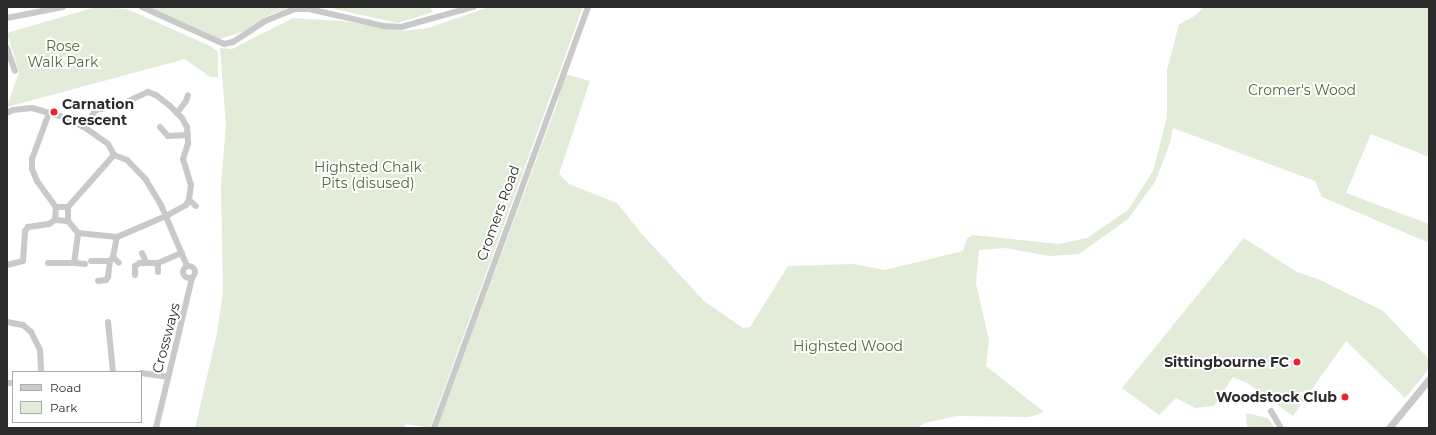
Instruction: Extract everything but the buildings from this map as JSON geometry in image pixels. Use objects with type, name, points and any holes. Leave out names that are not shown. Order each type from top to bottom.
[{"type":"street","points":[[7,18],[62,7]]},
{"type":"street","points":[[142,7],[224,44],[233,42],[265,21],[294,9],[308,9],[384,26],[401,27],[474,7]]},
{"type":"street","name":"Cromers Road","points":[[434,428],[588,7]]},
{"type":"street","points":[[7,49],[15,71]]},
{"type":"street","points":[[84,128],[96,110],[114,107],[148,92],[156,94],[186,123],[188,135],[183,159],[191,185],[189,200],[186,205],[166,216],[118,237],[78,233],[68,221],[68,207],[114,155]]},
{"type":"street","points":[[177,113],[186,101],[188,95]]},
{"type":"street","name":"Crossways","points":[[7,113],[22,108],[60,116],[84,128],[108,144],[114,155],[127,160],[137,168],[166,216],[188,266],[195,271],[192,278],[156,428]]},
{"type":"street","points":[[50,113],[32,159],[32,169],[37,181],[56,207],[55,220]]},
{"type":"street","points":[[160,127],[168,136],[188,135]]},
{"type":"street","points":[[189,200],[196,206]]},
{"type":"street","points":[[56,207],[68,207]]},
{"type":"street","points":[[7,265],[23,261],[25,231],[28,226],[49,224],[55,220],[68,221]]},
{"type":"street","points":[[74,263],[78,233]]},
{"type":"street","points":[[98,281],[106,280],[108,277],[118,237]]},
{"type":"street","points":[[142,253],[146,262]]},
{"type":"street","points":[[135,275],[135,266],[146,262],[158,263],[182,253]]},
{"type":"street","points":[[48,263],[74,263],[112,259],[120,263]]},
{"type":"street","points":[[158,263],[158,272]]},
{"type":"street","points":[[7,322],[23,325],[31,332],[40,350],[41,371]]},
{"type":"street","points":[[108,322],[113,371]]},
{"type":"street","points":[[142,373],[168,377]]},
{"type":"street","points":[[1389,428],[1429,379]]},
{"type":"street","points":[[1271,411],[1281,428]]},
{"type":"green space","name":"Rose Walk Park","points":[[96,7],[127,9],[210,46],[218,52],[218,77],[210,77],[185,59],[7,107],[19,72],[7,33]]},
{"type":"green space","points":[[148,7],[290,7],[269,15],[248,30],[217,40]]},
{"type":"green space","points":[[326,7],[430,7],[433,12],[398,23]]},
{"type":"green space","name":"Highsted Chalk Pits (disused)","points":[[489,7],[583,7],[430,428],[406,424],[404,428],[195,428],[217,333],[223,293],[221,185],[226,125],[220,48],[232,49],[293,18],[342,21],[403,31],[428,28]]},
{"type":"green space","points":[[1204,7],[1429,7],[1429,157],[1371,134],[1346,193],[1429,224],[1429,243],[1322,197],[1315,181],[1173,128],[1170,143],[1155,182],[1128,219],[1079,254],[1049,256],[1005,248],[979,250],[976,284],[989,340],[986,366],[1044,412],[1029,417],[956,416],[925,423],[917,428],[437,428],[557,104],[565,74],[590,81],[559,174],[569,184],[617,203],[640,232],[704,301],[743,328],[750,327],[788,266],[853,264],[885,270],[963,251],[967,239],[973,235],[1058,244],[1087,238],[1128,210],[1153,171],[1167,117],[1167,70],[1179,24],[1193,17]]},
{"type":"green space","points":[[1244,238],[1297,272],[1318,279],[1383,311],[1429,359],[1429,369],[1405,398],[1346,341],[1293,416],[1247,383],[1233,377],[1214,406],[1195,408],[1176,398],[1159,415],[1122,388]]},
{"type":"green space","points":[[1246,413],[1268,418],[1275,428],[1247,428]]},
{"type":"place","name":"Carnation Crescent","points":[[54,112]]},
{"type":"place","name":"Sittingbourne FC","points":[[1297,362]]},
{"type":"place","name":"Woodstock Club","points":[[1345,397]]},
{"type":"park label","name":"Cromer's Wood","points":[[1302,90]]},
{"type":"park label","name":"Highsted Wood","points":[[848,346]]}]
